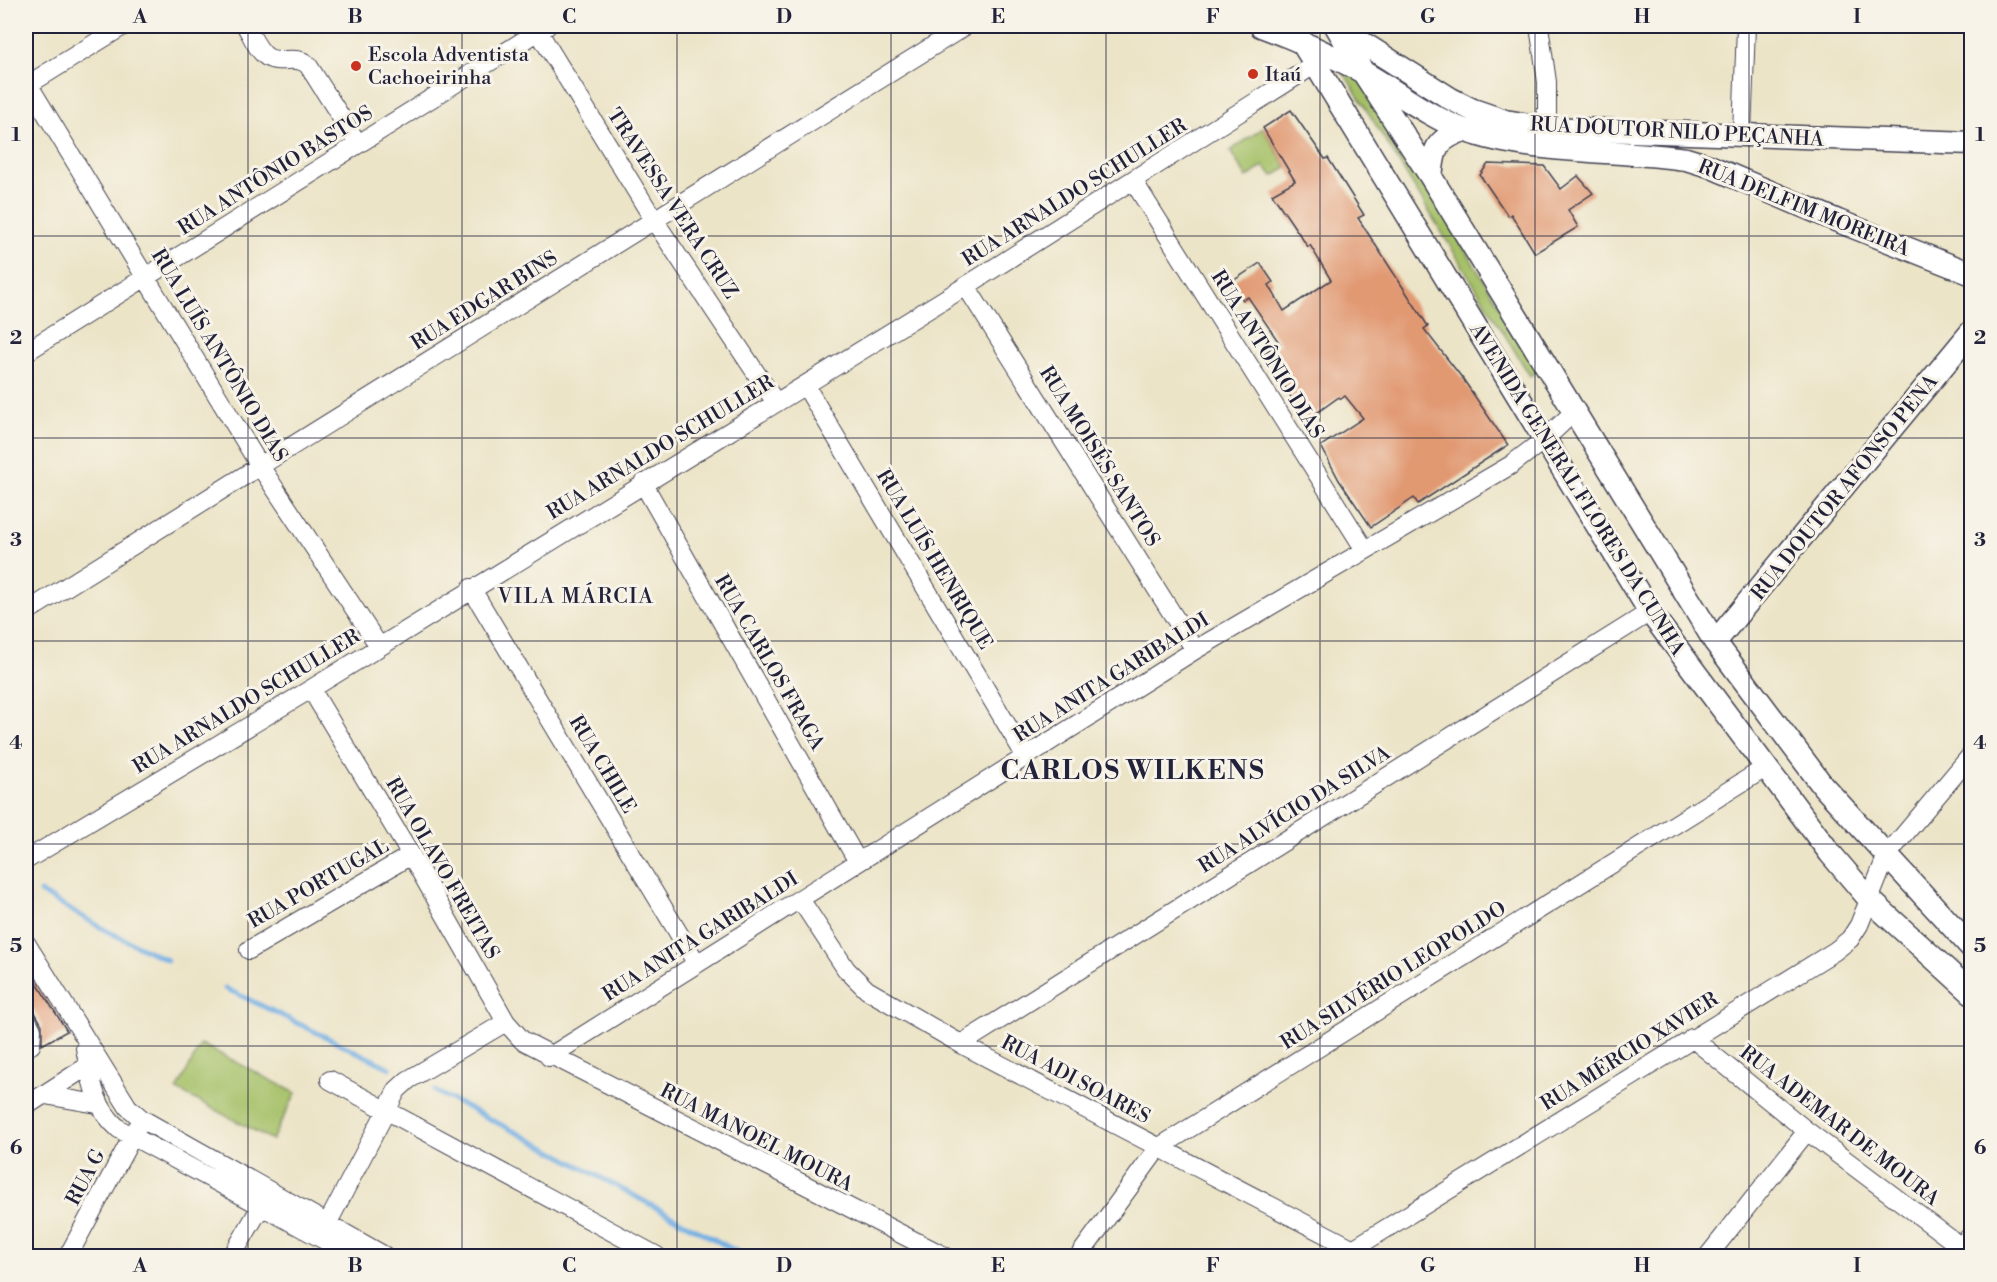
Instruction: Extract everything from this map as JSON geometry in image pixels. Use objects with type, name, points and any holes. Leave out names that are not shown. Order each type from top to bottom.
[{"type":"main road","name":"RUA DELFIM MOREIRA","points":[[1262,26],[1296,33],[1398,95],[1464,130],[1522,144],[1686,159],[1709,166],[1971,274]]},
{"type":"main road","name":"AVENIDA GENERAL FLORES DA CUNHA","points":[[1336,26],[1362,72],[1431,177],[1715,642],[1824,786],[1971,948]]},
{"type":"main road","name":"RUA DOUTOR NILO PEÇANHA","points":[[1336,26],[1451,99],[1473,110],[1505,121],[1547,128],[1971,143]]},
{"type":"main road","name":"AVENIDA GENERAL FLORES DA CUNHA","points":[[1296,33],[1650,612],[1830,854],[1870,900],[1971,993]]},
{"type":"main road","points":[[1431,177],[1434,151],[1438,144],[1448,135],[1464,130]]},
{"type":"main road","name":"RUA DOUTOR AFONSO PENA","points":[[1715,642],[1971,331]]},
{"type":"street","points":[[27,85],[123,26]]},
{"type":"street","points":[[246,26],[266,56],[273,60],[297,59],[308,65],[358,144]]},
{"type":"street","name":"RUA EDGAR BINS","points":[[26,612],[965,26]]},
{"type":"street","points":[[1539,26],[1547,82],[1547,128]]},
{"type":"street","points":[[1742,134],[1746,26]]},
{"type":"street","name":"RUA ANTÔNIO BASTOS","points":[[26,352],[540,27]]},
{"type":"street","name":"TRAVESSA VERA CRUZ","points":[[540,27],[654,220],[776,403]]},
{"type":"street","name":"RUA ARNALDO SCHULLER","points":[[26,860],[311,689],[471,588],[966,286],[1134,182],[1314,65]]},
{"type":"street","name":"RUA LUÍS ANTÔNIO DIAS","points":[[27,85],[260,466],[379,646]]},
{"type":"street","name":"RUA ANTÔNIO DIAS","points":[[1134,182],[1365,550]]},
{"type":"street","name":"RUA MOISÉS SANTOS","points":[[966,286],[1196,650]]},
{"type":"street","name":"RUA LUÍS HENRIQUE","points":[[805,385],[1026,756]]},
{"type":"street","name":"RUA ANITA GARIBALDI","points":[[549,1057],[1196,650],[1511,465],[1545,439],[1574,412]]},
{"type":"street","name":"RUA CARLOS FRAGA","points":[[643,483],[858,862]]},
{"type":"street","name":"RUA CHILE","points":[[471,588],[697,964]]},
{"type":"street","name":"RUA ALVÍCIO DA SILVA","points":[[961,1044],[1650,612]]},
{"type":"street","name":"RUA OLAVO FREITAS","points":[[311,689],[411,855],[506,1022],[522,1041],[549,1057]]},
{"type":"street","name":"RUA MÉRCIO XAVIER","points":[[1360,1253],[1692,1038],[1836,951],[1854,932],[1870,900],[1887,855],[1971,754]]},
{"type":"street","name":"RUA SILVÉRIO LEOPOLDO","points":[[1079,1257],[1158,1148],[1765,768]]},
{"type":"street","name":"RUA PORTUGAL","points":[[249,950],[411,855]]},
{"type":"street","name":"RUA ADI SOARES","points":[[800,899],[855,980],[867,990],[961,1044],[1360,1253]]},
{"type":"street","points":[[26,943],[82,1035],[93,1063],[97,1104],[107,1119],[132,1138],[266,1198]]},
{"type":"street","points":[[26,1018],[33,1038],[31,1045],[26,1048]]},
{"type":"street","points":[[324,1231],[386,1107],[397,1090],[408,1080],[506,1022]]},
{"type":"street","name":"RUA ADEMAR DE MOURA","points":[[1692,1038],[1807,1131],[1962,1246]]},
{"type":"street","name":"RUA MANOEL MOURA","points":[[549,1057],[944,1257]]},
{"type":"street","points":[[26,1106],[93,1063]]},
{"type":"street","points":[[93,1063],[117,1094],[142,1119],[266,1198],[324,1231],[385,1257]]},
{"type":"street","points":[[330,1080],[386,1107],[657,1257]]},
{"type":"street","points":[[45,1095],[97,1104]]},
{"type":"street","name":"RUA G","points":[[68,1257],[142,1119]]},
{"type":"street","points":[[1708,1257],[1807,1131]]},
{"type":"street","points":[[232,1257],[266,1198]]},
{"type":"street","points":[[324,1231],[354,1257]]},
{"type":"green space","points":[[1339,65],[1356,72],[1539,370],[1530,376]]},
{"type":"green space","points":[[1263,128],[1287,168],[1273,176],[1263,166],[1247,178],[1230,151]]},
{"type":"green space","points":[[201,1044],[296,1093],[272,1140],[177,1090]]},
{"type":"building","points":[[1291,110],[1325,159],[1328,158],[1364,215],[1358,218],[1428,326],[1424,329],[1463,379],[1508,445],[1418,504],[1414,498],[1371,527],[1339,480],[1321,446],[1363,418],[1345,396],[1341,399],[1339,397],[1304,422],[1277,371],[1263,353],[1280,344],[1248,297],[1243,300],[1230,283],[1260,263],[1273,282],[1269,285],[1284,311],[1331,280],[1310,245],[1308,247],[1272,194],[1295,181],[1263,128]]},
{"type":"building","points":[[1488,164],[1544,166],[1561,189],[1578,176],[1593,193],[1568,210],[1578,227],[1535,253],[1511,214],[1508,216],[1480,175]]},
{"type":"building","points":[[26,966],[67,1031],[42,1045],[42,1025],[33,1009],[26,1007]]},
{"type":"waterway","points":[[40,892],[107,931],[167,960]]},
{"type":"waterway","points":[[225,988],[390,1068]]},
{"type":"waterway","points":[[435,1091],[539,1144],[745,1256]]},
{"type":"place","name":"Escola Adventista Cachoeirinha","points":[[356,66]]},
{"type":"place","name":"Itaú","points":[[1253,74]]},
{"type":"district","name":"VILA MÁRCIA","points":[[576,596]]},
{"type":"district","name":"CARLOS WILKENS","points":[[1133,770]]}]
